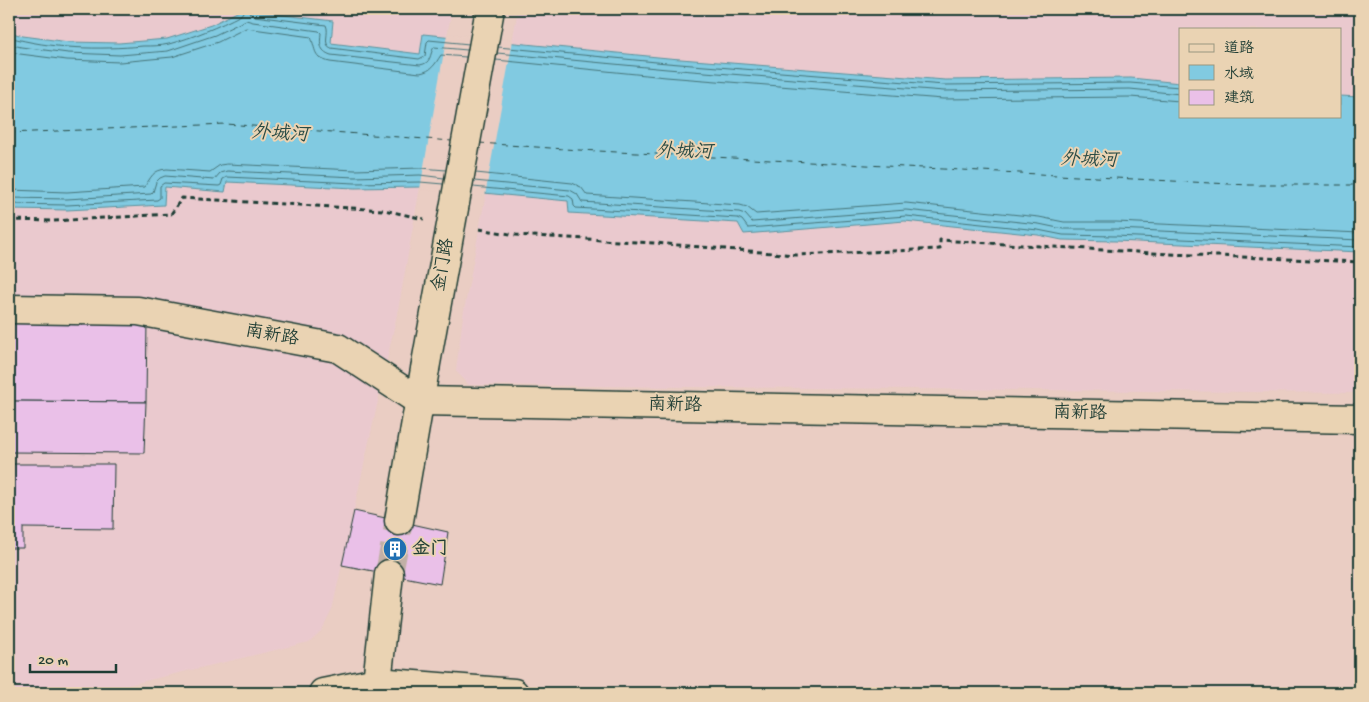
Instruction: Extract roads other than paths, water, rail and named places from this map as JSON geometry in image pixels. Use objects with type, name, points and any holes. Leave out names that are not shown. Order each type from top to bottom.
[{"type":"street","name":"金门路","points":[[399,521],[424,369],[490,9]]},
{"type":"street","name":"南新路","points":[[9,309],[138,311],[338,348],[419,401],[1360,419]]},
{"type":"street","points":[[377,682],[389,574]]},
{"type":"street","points":[[323,693],[377,682],[514,693]]},
{"type":"water","name":"外城河","points":[[241,10],[333,21],[331,43],[420,54],[423,34],[668,58],[945,80],[1131,78],[1179,83],[1179,118],[1342,118],[1342,96],[1360,97],[1360,252],[1062,240],[1038,235],[905,221],[744,234],[738,223],[569,213],[568,201],[420,187],[355,188],[227,182],[225,192],[165,187],[164,205],[67,210],[9,209],[9,32],[23,36],[69,42],[119,43],[167,39],[211,25]]},
{"type":"tunnel","points":[[389,574],[399,521]]},
{"type":"place","name":"金门","points":[[395,549]]}]
